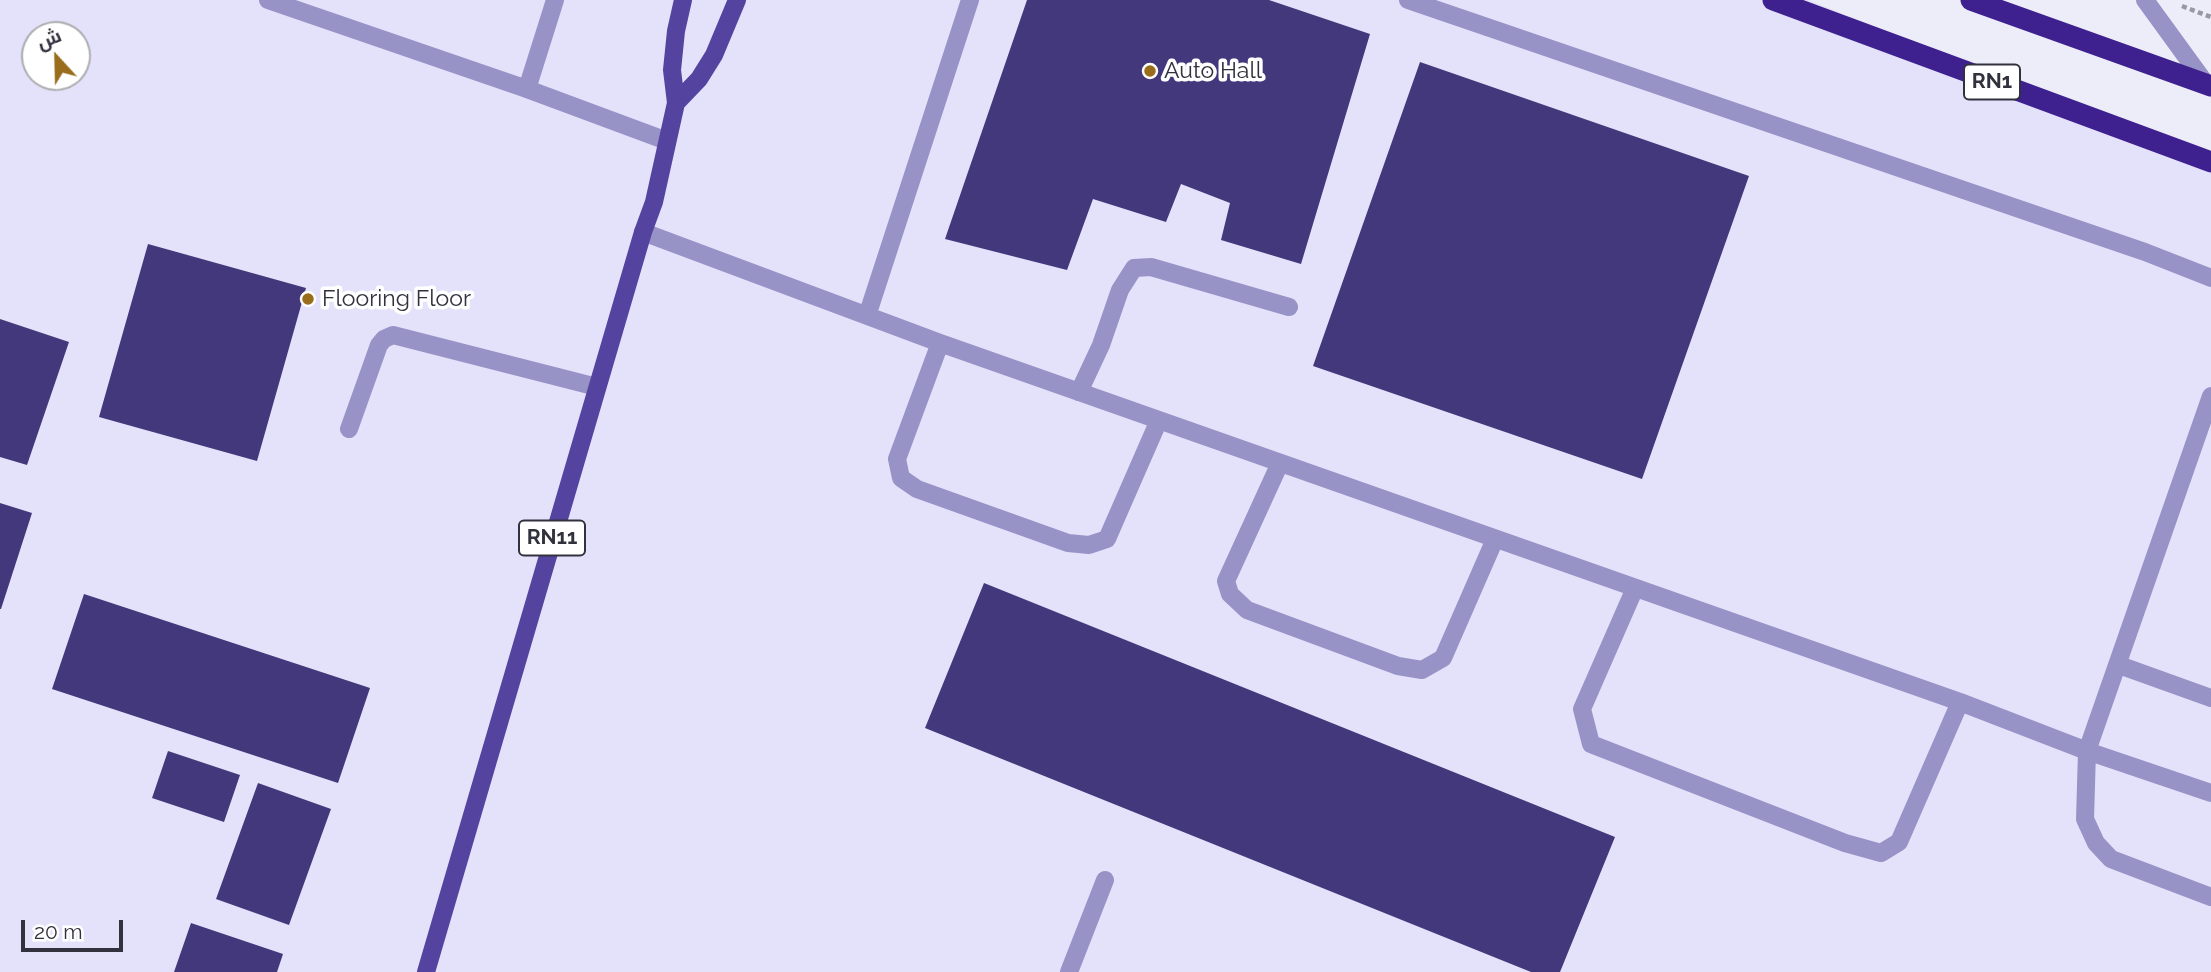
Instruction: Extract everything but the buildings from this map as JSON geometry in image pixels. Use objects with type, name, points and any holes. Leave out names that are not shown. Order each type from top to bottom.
[{"type":"highway","name":"RN1","points":[[1773,0],[2211,162]]},
{"type":"highway","points":[[1971,0],[2208,85]]},
{"type":"main road","name":"RN11","points":[[426,972],[597,387],[654,202],[676,103],[673,70],[676,31],[683,0]]},
{"type":"main road","name":"RN11","points":[[676,103],[699,79],[714,55],[737,0]]},
{"type":"street","points":[[268,0],[527,89],[667,141]]},
{"type":"street","points":[[527,89],[555,0]]},
{"type":"street","points":[[867,316],[970,0]]},
{"type":"street","points":[[1408,0],[2145,252],[2211,278]]},
{"type":"street","points":[[2145,0],[2208,85]]},
{"type":"street","points":[[643,232],[940,343],[2211,793]]},
{"type":"street","points":[[1079,392],[1101,345],[1120,290],[1134,268],[1151,267],[1289,306]]},
{"type":"street","points":[[349,429],[379,345],[393,335],[597,387]]},
{"type":"street","points":[[940,343],[897,459],[901,478],[917,489],[1068,543],[1089,545],[1107,540],[1159,420]]},
{"type":"street","points":[[2211,396],[2087,751],[2085,819],[2096,843],[2111,859],[2211,897]]},
{"type":"street","points":[[1280,463],[1226,580],[1230,594],[1247,610],[1398,666],[1422,670],[1443,658],[1495,539]]},
{"type":"street","points":[[1635,588],[1582,709],[1591,744],[1845,843],[1881,853],[1899,842],[1960,702]]},
{"type":"street","points":[[2119,665],[2211,698]]},
{"type":"street","points":[[1069,972],[1105,880]]},
{"type":"path","points":[[2176,4],[2211,17]]},
{"type":"shaded area","points":[[0,0],[1809,0],[2211,162],[2211,972],[0,972]]},
{"type":"place","name":"Auto Hall","points":[[1150,71]]},
{"type":"place","name":"Flooring Floor","points":[[308,299]]}]
